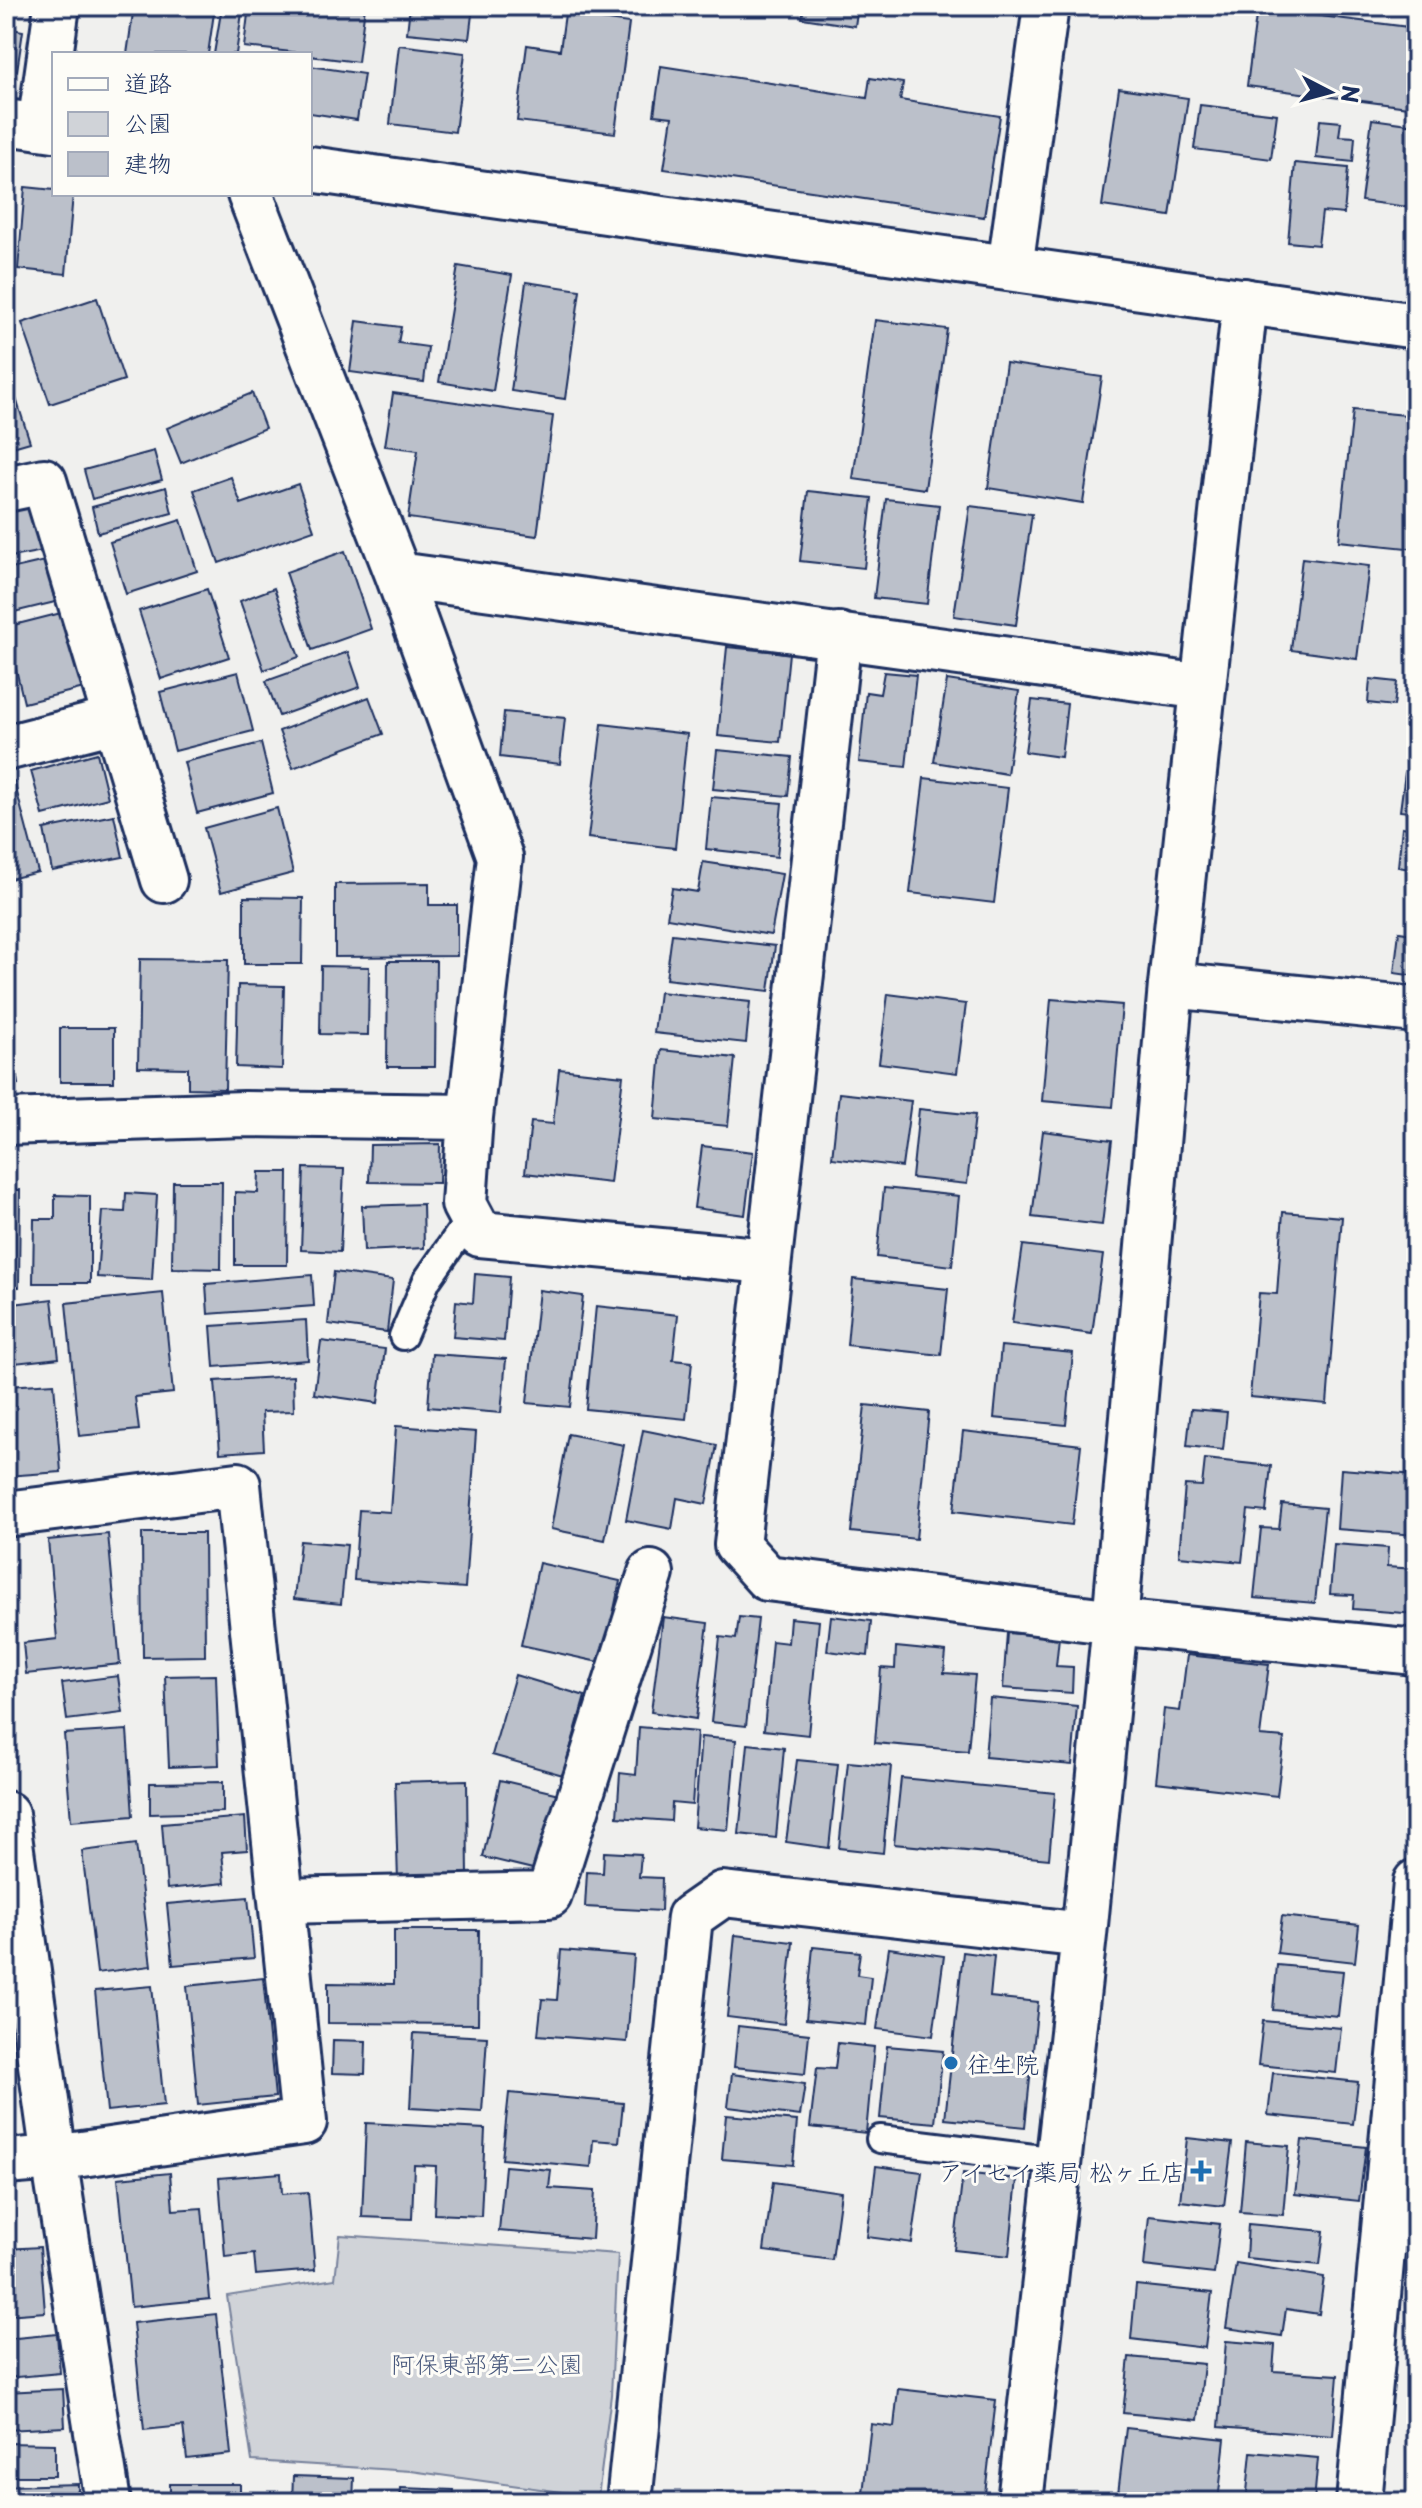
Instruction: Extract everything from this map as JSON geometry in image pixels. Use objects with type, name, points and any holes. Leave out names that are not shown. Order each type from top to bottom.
[{"type":"street","points":[[33,126],[57,6]]},
{"type":"street","points":[[1010,268],[1046,6]]},
{"type":"street","points":[[312,169],[1416,326]]},
{"type":"street","points":[[251,196],[398,575],[500,857],[470,1117],[464,1204],[480,1234],[768,1261]]},
{"type":"street","points":[[1020,2502],[1084,1935],[1171,985],[1245,301]]},
{"type":"street","points":[[6,489],[44,481],[164,880]]},
{"type":"street","points":[[398,575],[1203,687]]},
{"type":"street","points":[[839,635],[737,1545],[767,1578],[1115,1622],[1416,1652]]},
{"type":"street","points":[[6,748],[115,720]]},
{"type":"street","points":[[1171,985],[1416,1010]]},
{"type":"street","points":[[6,1122],[244,1114],[470,1117]]},
{"type":"street","points":[[6,1514],[238,1485],[304,2122],[54,2158],[6,2162]]},
{"type":"street","points":[[281,1901],[549,1895],[651,1573]]},
{"type":"street","points":[[7,1827],[54,2158],[108,2502]]},
{"type":"street","points":[[629,2502],[690,1917],[723,1894],[1084,1935]]},
{"type":"street","points":[[1359,2502],[1415,1909]]},
{"type":"lane","points":[[403,1336],[427,1280],[471,1217]]},
{"type":"lane","points":[[880,2139],[1058,2161]]},
{"type":"green space","name":"阿保東部第二公園","points":[[340,2235],[618,2254],[611,2395],[598,2497],[411,2471],[252,2461],[227,2296],[335,2279]]},
{"type":"building","points":[[134,6],[215,6],[208,52],[127,52]]},
{"type":"building","points":[[222,6],[243,6],[236,52],[214,52]]},
{"type":"building","points":[[249,6],[365,6],[358,62],[312,56],[312,52],[244,47]]},
{"type":"building","points":[[410,6],[473,6],[469,39],[407,33]]},
{"type":"building","points":[[804,6],[858,6],[855,26],[802,18]]},
{"type":"building","points":[[1257,8],[1416,28],[1416,108],[1247,86]]},
{"type":"building","points":[[565,14],[629,23],[615,133],[517,121],[527,45],[560,50]]},
{"type":"building","points":[[6,28],[23,31],[17,71],[6,70]]},
{"type":"building","points":[[399,45],[465,53],[455,132],[390,124]]},
{"type":"building","points":[[312,66],[364,74],[357,120],[312,113]]},
{"type":"building","points":[[661,66],[867,98],[870,78],[903,83],[900,100],[1000,116],[984,217],[664,169],[672,117],[654,115]]},
{"type":"building","points":[[1119,88],[1188,98],[1170,216],[1102,206]]},
{"type":"building","points":[[1200,105],[1277,114],[1271,159],[1194,149]]},
{"type":"building","points":[[1372,119],[1416,125],[1416,208],[1361,201]]},
{"type":"building","points":[[1320,120],[1341,122],[1339,136],[1355,137],[1353,162],[1316,158]]},
{"type":"building","points":[[1295,163],[1348,168],[1344,214],[1322,212],[1318,245],[1288,242]]},
{"type":"building","points":[[25,187],[52,190],[52,196],[73,196],[66,274],[18,269]]},
{"type":"building","points":[[458,266],[512,275],[493,391],[439,382]]},
{"type":"building","points":[[526,282],[580,290],[565,399],[511,391]]},
{"type":"building","points":[[97,298],[124,380],[50,404],[22,323]]},
{"type":"building","points":[[875,320],[947,329],[925,489],[853,479]]},
{"type":"building","points":[[357,321],[401,327],[398,343],[428,347],[424,382],[350,372]]},
{"type":"building","points":[[1006,363],[1102,377],[1083,503],[988,488]]},
{"type":"building","points":[[6,367],[30,442],[6,449]]},
{"type":"building","points":[[252,393],[265,428],[181,463],[167,428]]},
{"type":"building","points":[[393,393],[553,416],[537,536],[408,518],[418,450],[385,446]]},
{"type":"building","points":[[1353,410],[1416,416],[1416,549],[1339,541]]},
{"type":"building","points":[[154,451],[162,480],[92,499],[84,470]]},
{"type":"building","points":[[231,477],[241,504],[298,484],[314,530],[219,563],[194,490]]},
{"type":"building","points":[[166,487],[172,513],[98,533],[92,507]]},
{"type":"building","points":[[808,491],[872,498],[864,568],[800,561]]},
{"type":"building","points":[[886,499],[939,505],[927,604],[874,598]]},
{"type":"building","points":[[970,506],[1032,514],[1016,625],[954,616]]},
{"type":"building","points":[[34,507],[43,551],[6,558],[6,512]]},
{"type":"building","points":[[181,520],[197,571],[126,594],[110,542]]},
{"type":"building","points":[[345,551],[371,629],[312,650],[286,572]]},
{"type":"building","points":[[1302,558],[1369,566],[1357,659],[1291,650]]},
{"type":"building","points":[[45,561],[55,602],[6,614],[6,570]]},
{"type":"building","points":[[274,588],[299,657],[264,670],[240,601]]},
{"type":"building","points":[[207,589],[229,657],[161,679],[139,611]]},
{"type":"building","points":[[69,611],[88,687],[24,703],[6,627]]},
{"type":"building","points":[[727,647],[789,653],[780,742],[718,736]]},
{"type":"building","points":[[348,652],[360,687],[279,716],[266,681]]},
{"type":"building","points":[[238,672],[253,731],[175,751],[160,692]]},
{"type":"building","points":[[884,672],[916,675],[906,767],[859,762],[866,692],[880,694]]},
{"type":"building","points":[[1370,679],[1397,682],[1394,706],[1368,703]]},
{"type":"building","points":[[947,680],[1019,691],[1007,774],[934,762]]},
{"type":"building","points":[[369,697],[383,734],[293,768],[279,731]]},
{"type":"building","points":[[1032,700],[1067,704],[1061,757],[1025,752]]},
{"type":"building","points":[[504,712],[565,718],[560,764],[500,757]]},
{"type":"building","points":[[602,724],[687,734],[675,848],[588,838]]},
{"type":"building","points":[[261,743],[273,793],[197,813],[184,762]]},
{"type":"building","points":[[717,750],[792,757],[788,796],[713,789]]},
{"type":"building","points":[[97,753],[108,798],[43,815],[31,771]]},
{"type":"building","points":[[1405,773],[1416,774],[1416,813],[1400,811]]},
{"type":"building","points":[[924,778],[1008,788],[994,903],[910,893]]},
{"type":"building","points":[[14,781],[38,872],[6,880],[6,784]]},
{"type":"building","points":[[711,797],[782,803],[777,857],[706,849]]},
{"type":"building","points":[[277,808],[293,873],[221,892],[204,828]]},
{"type":"building","points":[[114,815],[123,857],[52,871],[44,829]]},
{"type":"building","points":[[1402,827],[1416,829],[1416,870],[1398,867]]},
{"type":"building","points":[[703,862],[782,874],[771,935],[667,918],[672,888],[698,892]]},
{"type":"building","points":[[429,883],[429,905],[457,905],[457,956],[335,957],[335,884]]},
{"type":"building","points":[[244,897],[303,898],[302,964],[244,964]]},
{"type":"building","points":[[1416,910],[1416,976],[1394,973],[1399,932],[1413,934]]},
{"type":"building","points":[[672,934],[775,946],[769,991],[666,979]]},
{"type":"building","points":[[140,959],[228,960],[225,1089],[188,1088],[188,1068],[138,1067]]},
{"type":"building","points":[[388,961],[436,961],[435,1067],[387,1067]]},
{"type":"building","points":[[321,966],[369,967],[368,1035],[320,1034]]},
{"type":"building","points":[[238,985],[284,986],[282,1069],[236,1067]]},
{"type":"building","points":[[659,992],[750,1002],[746,1043],[654,1033]]},
{"type":"building","points":[[888,994],[966,1004],[957,1073],[879,1063]]},
{"type":"building","points":[[1051,999],[1122,1005],[1113,1107],[1042,1101]]},
{"type":"building","points":[[60,1028],[114,1028],[114,1082],[60,1082]]},
{"type":"building","points":[[6,1035],[10,1035],[18,1084],[6,1085]]},
{"type":"building","points":[[661,1050],[735,1058],[728,1126],[655,1119]]},
{"type":"building","points":[[559,1069],[623,1076],[610,1183],[525,1173],[531,1122],[553,1124]]},
{"type":"building","points":[[839,1093],[911,1101],[902,1167],[832,1158]]},
{"type":"building","points":[[919,1109],[975,1115],[967,1184],[912,1178]]},
{"type":"building","points":[[1043,1131],[1112,1140],[1102,1225],[1032,1217]]},
{"type":"building","points":[[440,1144],[439,1183],[369,1182],[370,1145]]},
{"type":"building","points":[[702,1146],[753,1152],[745,1215],[694,1208]]},
{"type":"building","points":[[304,1168],[344,1169],[340,1252],[301,1250]]},
{"type":"building","points":[[259,1172],[288,1172],[287,1265],[235,1265],[235,1192],[258,1193]]},
{"type":"building","points":[[173,1182],[222,1182],[221,1269],[172,1268]]},
{"type":"building","points":[[884,1188],[959,1196],[952,1266],[877,1257]]},
{"type":"building","points":[[6,1190],[20,1190],[19,1287],[6,1287]]},
{"type":"building","points":[[126,1193],[157,1195],[152,1280],[97,1277],[102,1211],[125,1212]]},
{"type":"building","points":[[55,1195],[90,1196],[90,1283],[33,1283],[34,1219],[55,1219]]},
{"type":"building","points":[[423,1204],[424,1248],[364,1251],[362,1206]]},
{"type":"building","points":[[1283,1212],[1342,1217],[1327,1404],[1250,1397],[1259,1293],[1277,1294]]},
{"type":"building","points":[[1023,1245],[1103,1255],[1092,1334],[1012,1323]]},
{"type":"building","points":[[334,1272],[393,1280],[387,1332],[328,1324]]},
{"type":"building","points":[[475,1274],[509,1277],[504,1341],[453,1337],[456,1301],[473,1303]]},
{"type":"building","points":[[312,1275],[314,1306],[208,1314],[206,1284]]},
{"type":"building","points":[[853,1279],[948,1289],[941,1355],[847,1345]]},
{"type":"building","points":[[539,1290],[583,1296],[570,1407],[527,1403]]},
{"type":"building","points":[[163,1293],[173,1393],[135,1397],[139,1430],[79,1436],[66,1303]]},
{"type":"building","points":[[52,1299],[59,1358],[6,1364],[6,1305]]},
{"type":"building","points":[[596,1306],[678,1315],[673,1360],[692,1362],[686,1419],[586,1409]]},
{"type":"building","points":[[306,1320],[308,1360],[214,1367],[211,1326]]},
{"type":"building","points":[[321,1341],[385,1349],[378,1403],[314,1394]]},
{"type":"building","points":[[1001,1346],[1073,1353],[1066,1425],[994,1418]]},
{"type":"building","points":[[432,1354],[506,1359],[501,1413],[428,1407]]},
{"type":"building","points":[[293,1376],[294,1411],[262,1412],[264,1450],[220,1453],[215,1381]]},
{"type":"building","points":[[54,1383],[61,1472],[6,1476],[7,1386]]},
{"type":"building","points":[[865,1405],[929,1412],[916,1539],[851,1532]]},
{"type":"building","points":[[1191,1409],[1227,1412],[1223,1450],[1187,1446]]},
{"type":"building","points":[[396,1426],[476,1432],[465,1588],[354,1580],[359,1510],[390,1512]]},
{"type":"building","points":[[643,1430],[717,1445],[706,1504],[677,1498],[672,1529],[626,1520]]},
{"type":"building","points":[[963,1431],[1081,1445],[1072,1525],[954,1511]]},
{"type":"building","points":[[568,1434],[624,1445],[605,1540],[551,1529]]},
{"type":"building","points":[[1205,1459],[1271,1466],[1266,1512],[1248,1510],[1242,1562],[1179,1556],[1185,1485],[1202,1486]]},
{"type":"building","points":[[1341,1469],[1416,1475],[1416,1535],[1337,1529]]},
{"type":"building","points":[[1282,1504],[1325,1508],[1315,1603],[1254,1598],[1261,1528],[1279,1529]]},
{"type":"building","points":[[142,1533],[204,1533],[205,1656],[143,1657]]},
{"type":"building","points":[[108,1534],[120,1664],[26,1674],[23,1643],[57,1639],[48,1540]]},
{"type":"building","points":[[300,1541],[347,1545],[341,1604],[294,1599]]},
{"type":"building","points":[[1334,1544],[1388,1548],[1387,1567],[1416,1569],[1416,1614],[1353,1609],[1354,1595],[1330,1594]]},
{"type":"building","points":[[539,1563],[620,1581],[603,1663],[521,1645]]},
{"type":"building","points":[[831,1616],[871,1621],[868,1656],[827,1651]]},
{"type":"building","points":[[663,1617],[708,1623],[696,1719],[651,1712]]},
{"type":"building","points":[[739,1617],[758,1619],[746,1726],[711,1722],[720,1637],[736,1639]]},
{"type":"building","points":[[790,1618],[819,1621],[808,1735],[764,1730],[772,1641],[788,1643]]},
{"type":"building","points":[[1007,1633],[1059,1637],[1056,1666],[1073,1667],[1072,1693],[1003,1688]]},
{"type":"building","points":[[896,1647],[946,1652],[944,1673],[975,1675],[968,1751],[875,1743],[881,1668],[895,1669]]},
{"type":"building","points":[[1187,1655],[1269,1664],[1260,1736],[1284,1738],[1277,1796],[1156,1782],[1164,1709],[1180,1711]]},
{"type":"building","points":[[216,1675],[219,1765],[169,1767],[165,1676]]},
{"type":"building","points":[[515,1675],[585,1696],[563,1775],[492,1755]]},
{"type":"building","points":[[118,1676],[123,1713],[67,1720],[62,1683]]},
{"type":"building","points":[[990,1698],[1077,1706],[1072,1765],[985,1757]]},
{"type":"building","points":[[639,1727],[697,1732],[692,1805],[672,1803],[671,1821],[617,1817],[620,1773],[636,1775]]},
{"type":"building","points":[[127,1730],[133,1816],[71,1821],[64,1734]]},
{"type":"building","points":[[701,1737],[736,1740],[728,1830],[694,1827]]},
{"type":"building","points":[[748,1744],[784,1748],[776,1838],[739,1834]]},
{"type":"building","points":[[797,1760],[838,1764],[829,1848],[786,1842]]},
{"type":"building","points":[[848,1762],[891,1766],[883,1853],[839,1848]]},
{"type":"building","points":[[901,1778],[1055,1793],[1049,1859],[894,1844]]},
{"type":"building","points":[[467,1780],[468,1879],[398,1881],[395,1782]]},
{"type":"building","points":[[500,1780],[559,1794],[541,1871],[483,1857]]},
{"type":"building","points":[[223,1782],[223,1812],[150,1814],[150,1783]]},
{"type":"building","points":[[245,1817],[247,1850],[222,1852],[225,1883],[167,1889],[162,1824]]},
{"type":"building","points":[[136,1844],[151,1966],[97,1973],[82,1851]]},
{"type":"building","points":[[604,1852],[641,1854],[639,1877],[662,1878],[661,1911],[585,1907],[587,1872],[603,1873]]},
{"type":"building","points":[[248,1897],[254,1958],[173,1965],[167,1904]]},
{"type":"building","points":[[1282,1916],[1359,1925],[1355,1962],[1277,1953]]},
{"type":"building","points":[[394,1930],[479,1930],[478,2024],[328,2023],[328,1983],[394,1984]]},
{"type":"building","points":[[735,1935],[793,1942],[784,2024],[727,2017]]},
{"type":"building","points":[[813,1947],[860,1952],[857,1975],[871,1977],[866,2025],[806,2019]]},
{"type":"building","points":[[889,1948],[944,1956],[933,2036],[877,2029]]},
{"type":"building","points":[[561,1950],[634,1956],[627,2042],[538,2035],[542,1999],[557,2000]]},
{"type":"building","points":[[963,1952],[994,1956],[990,1997],[1038,2002],[1025,2127],[945,2119]]},
{"type":"building","points":[[1277,1965],[1343,1971],[1338,2016],[1273,2010]]},
{"type":"building","points":[[263,1978],[275,2097],[198,2105],[187,1986]]},
{"type":"building","points":[[152,1986],[164,2105],[107,2111],[95,1991]]},
{"type":"building","points":[[1263,2021],[1341,2028],[1336,2073],[1258,2065]]},
{"type":"building","points":[[738,2026],[809,2034],[805,2074],[734,2067]]},
{"type":"building","points":[[414,2033],[487,2037],[482,2112],[410,2108]]},
{"type":"building","points":[[333,2040],[366,2041],[365,2074],[332,2073]]},
{"type":"building","points":[[838,2043],[874,2047],[866,2133],[810,2127],[817,2068],[835,2069]]},
{"type":"building","points":[[887,2046],[943,2051],[935,2123],[880,2118]]},
{"type":"building","points":[[1273,2073],[1358,2082],[1353,2124],[1268,2115]]},
{"type":"building","points":[[732,2074],[805,2084],[800,2116],[728,2107]]},
{"type":"building","points":[[6,2082],[11,2119],[6,2119]]},
{"type":"building","points":[[509,2093],[623,2103],[619,2142],[593,2140],[591,2167],[502,2159]]},
{"type":"building","points":[[726,2115],[797,2121],[793,2165],[722,2159]]},
{"type":"building","points":[[366,2123],[485,2129],[481,2216],[434,2214],[436,2166],[414,2165],[412,2219],[362,2217]]},
{"type":"building","points":[[1187,2138],[1232,2143],[1224,2206],[1180,2201]]},
{"type":"building","points":[[1302,2140],[1366,2147],[1359,2201],[1295,2194]]},
{"type":"building","points":[[1246,2142],[1289,2146],[1283,2215],[1240,2212]]},
{"type":"building","points":[[505,2166],[551,2170],[549,2188],[595,2191],[592,2239],[499,2231]]},
{"type":"building","points":[[876,2166],[922,2172],[912,2243],[867,2237]]},
{"type":"building","points":[[170,2173],[173,2210],[202,2208],[210,2299],[131,2307],[118,2178]]},
{"type":"building","points":[[281,2173],[282,2194],[308,2192],[315,2270],[256,2275],[254,2254],[225,2257],[219,2178]]},
{"type":"building","points":[[963,2173],[1017,2179],[1009,2256],[954,2250]]},
{"type":"building","points":[[773,2182],[841,2192],[832,2260],[764,2251]]},
{"type":"building","points":[[1149,2216],[1220,2224],[1214,2274],[1144,2266]]},
{"type":"building","points":[[1248,2224],[1324,2231],[1320,2265],[1246,2258]]},
{"type":"building","points":[[40,2247],[45,2312],[6,2315],[6,2249]]},
{"type":"building","points":[[1236,2263],[1324,2277],[1319,2314],[1286,2309],[1282,2336],[1226,2328]]},
{"type":"building","points":[[1136,2285],[1212,2293],[1205,2348],[1131,2339]]},
{"type":"building","points":[[216,2314],[231,2454],[187,2459],[183,2426],[144,2430],[133,2323]]},
{"type":"building","points":[[57,2334],[60,2373],[6,2378],[6,2339]]},
{"type":"building","points":[[1226,2341],[1275,2345],[1273,2371],[1338,2375],[1333,2436],[1219,2427]]},
{"type":"building","points":[[1129,2357],[1204,2364],[1198,2420],[1123,2413]]},
{"type":"building","points":[[63,2389],[65,2427],[6,2430],[6,2392]]},
{"type":"building","points":[[898,2389],[996,2400],[984,2502],[862,2502],[871,2424],[894,2427]]},
{"type":"building","points":[[1126,2428],[1225,2439],[1218,2502],[1117,2502]]},
{"type":"building","points":[[6,2443],[55,2444],[55,2476],[6,2476]]},
{"type":"building","points":[[1251,2452],[1318,2458],[1314,2502],[1246,2502]]},
{"type":"building","points":[[293,2476],[354,2478],[353,2502],[292,2502]]},
{"type":"building","points":[[78,2484],[78,2502],[6,2502],[6,2486]]},
{"type":"building","points":[[170,2484],[240,2484],[240,2502],[170,2502]]},
{"type":"building","points":[[401,2488],[454,2490],[453,2502],[400,2502]]},
{"type":"building","points":[[473,2492],[524,2495],[523,2502],[472,2502]]},
{"type":"place","name":"往生院","points":[[951,2063]]},
{"type":"place","name":"アイセイ薬局 松ヶ丘店","points":[[1201,2171]]}]
